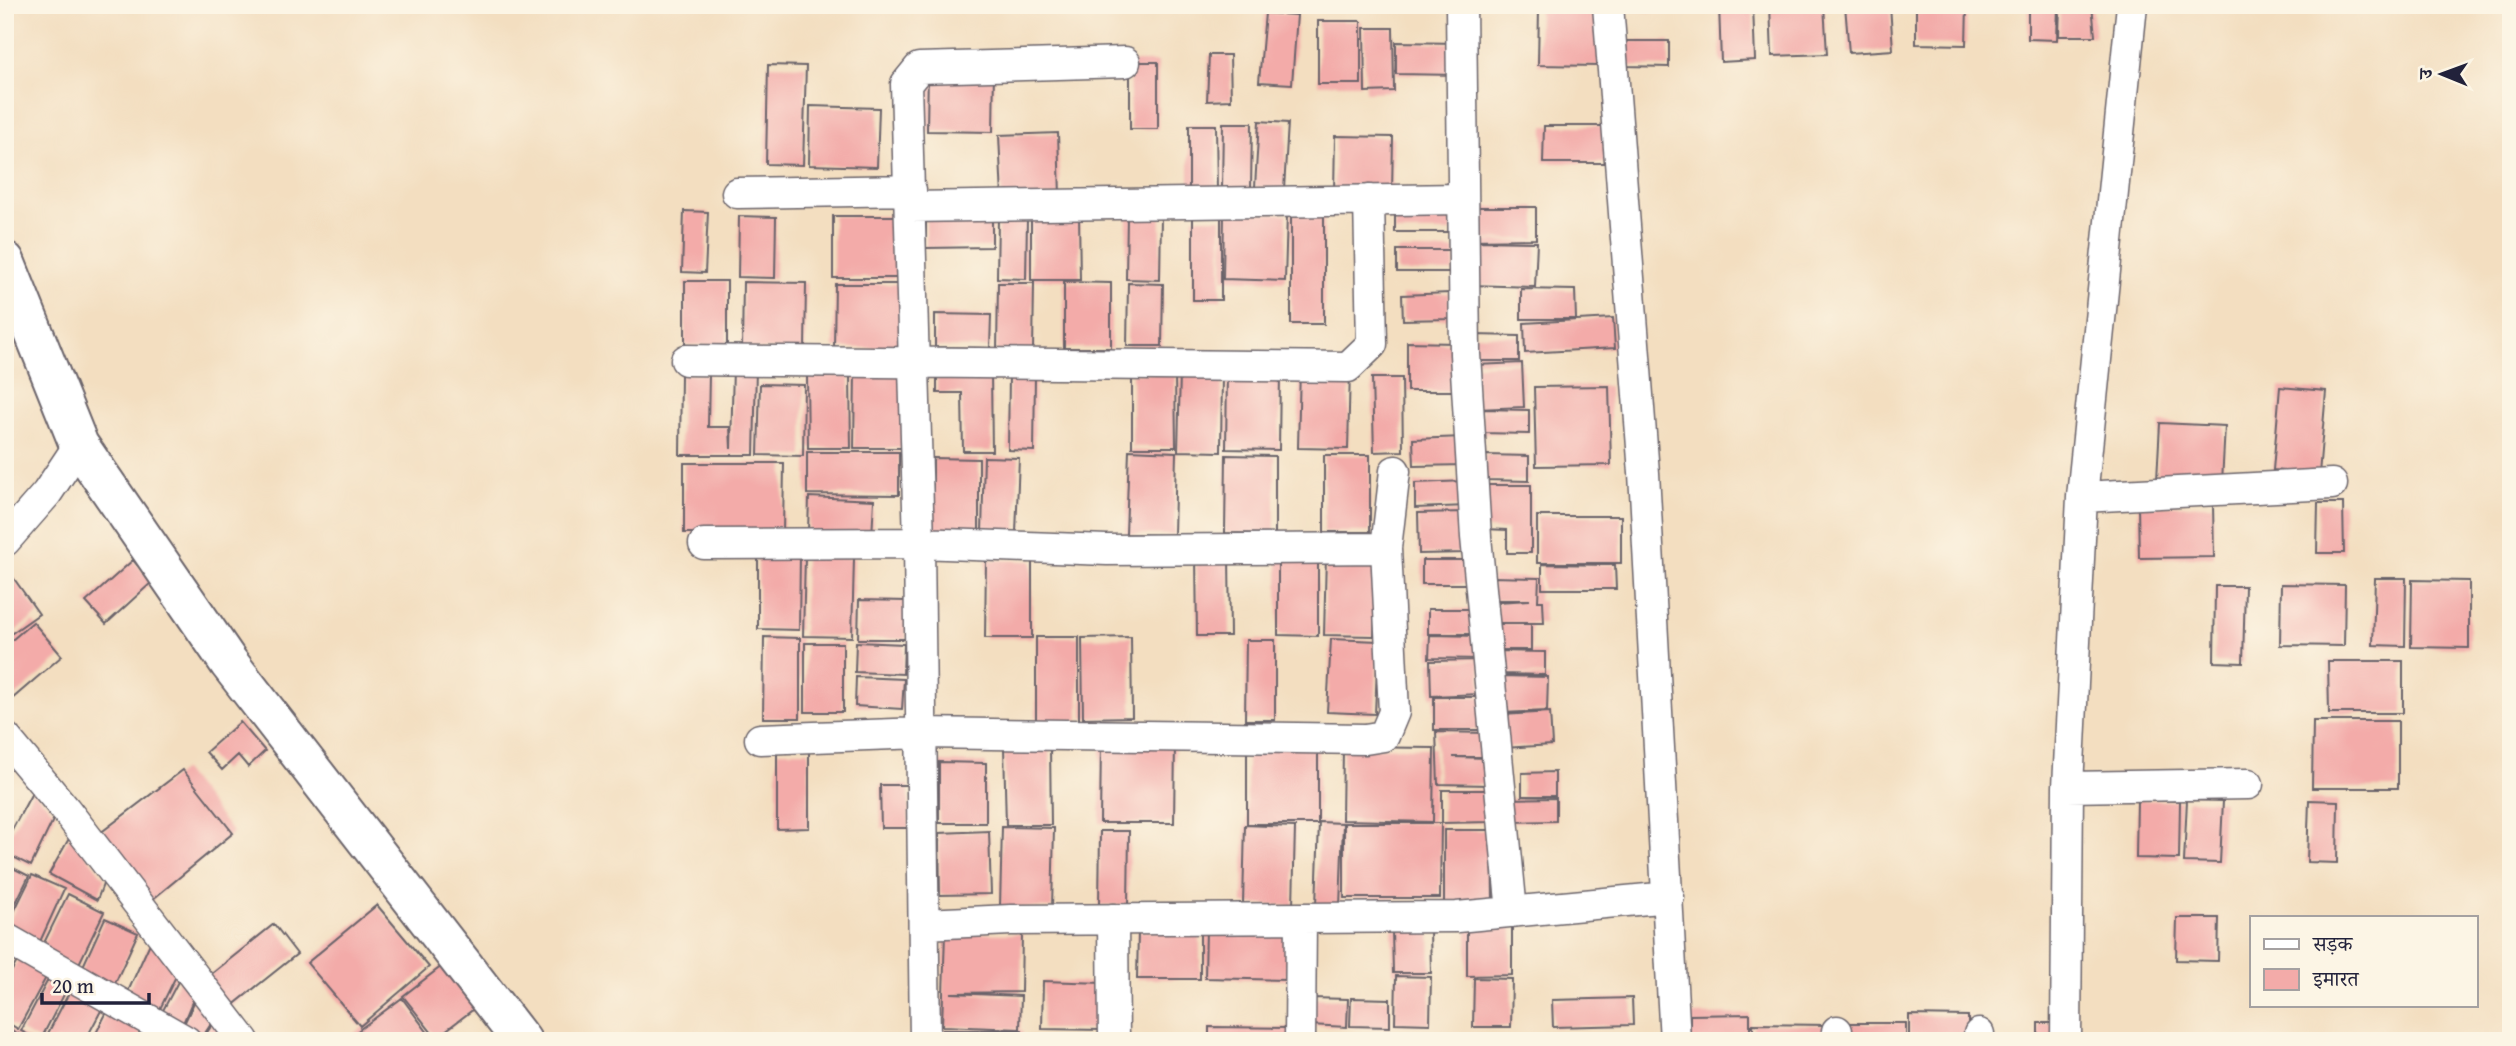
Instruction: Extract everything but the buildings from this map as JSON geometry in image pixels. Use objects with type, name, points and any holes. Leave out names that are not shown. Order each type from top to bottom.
[{"type":"street","points":[[1461,5],[1461,199],[1465,354],[1476,537],[1511,912]]},
{"type":"street","points":[[1608,5],[1644,473],[1675,1041]]},
{"type":"street","points":[[2066,1041],[2068,786],[2082,497],[2132,5]]},
{"type":"street","points":[[925,1041],[919,543],[906,84],[919,68],[1125,62]]},
{"type":"street","points":[[737,193],[911,199],[1461,199]]},
{"type":"street","points":[[686,360],[1348,367],[1372,344],[1369,200]]},
{"type":"street","points":[[5,261],[79,445],[229,663],[522,1041]]},
{"type":"street","points":[[5,541],[47,493],[79,445]]},
{"type":"street","points":[[760,739],[922,733],[1365,739],[1384,736],[1394,712],[1386,548],[1395,471]]},
{"type":"street","points":[[2082,497],[2332,484]]},
{"type":"street","points":[[704,544],[919,543],[1107,550],[1386,548]]},
{"type":"street","points":[[5,737],[65,809],[244,1041]]},
{"type":"street","points":[[2068,786],[2248,784]]},
{"type":"street","points":[[924,924],[1113,919],[1457,917],[1669,897]]},
{"type":"street","points":[[1300,1041],[1301,918]]},
{"type":"street","points":[[1113,919],[1114,1041]]},
{"type":"street","points":[[5,938],[186,1041]]}]
